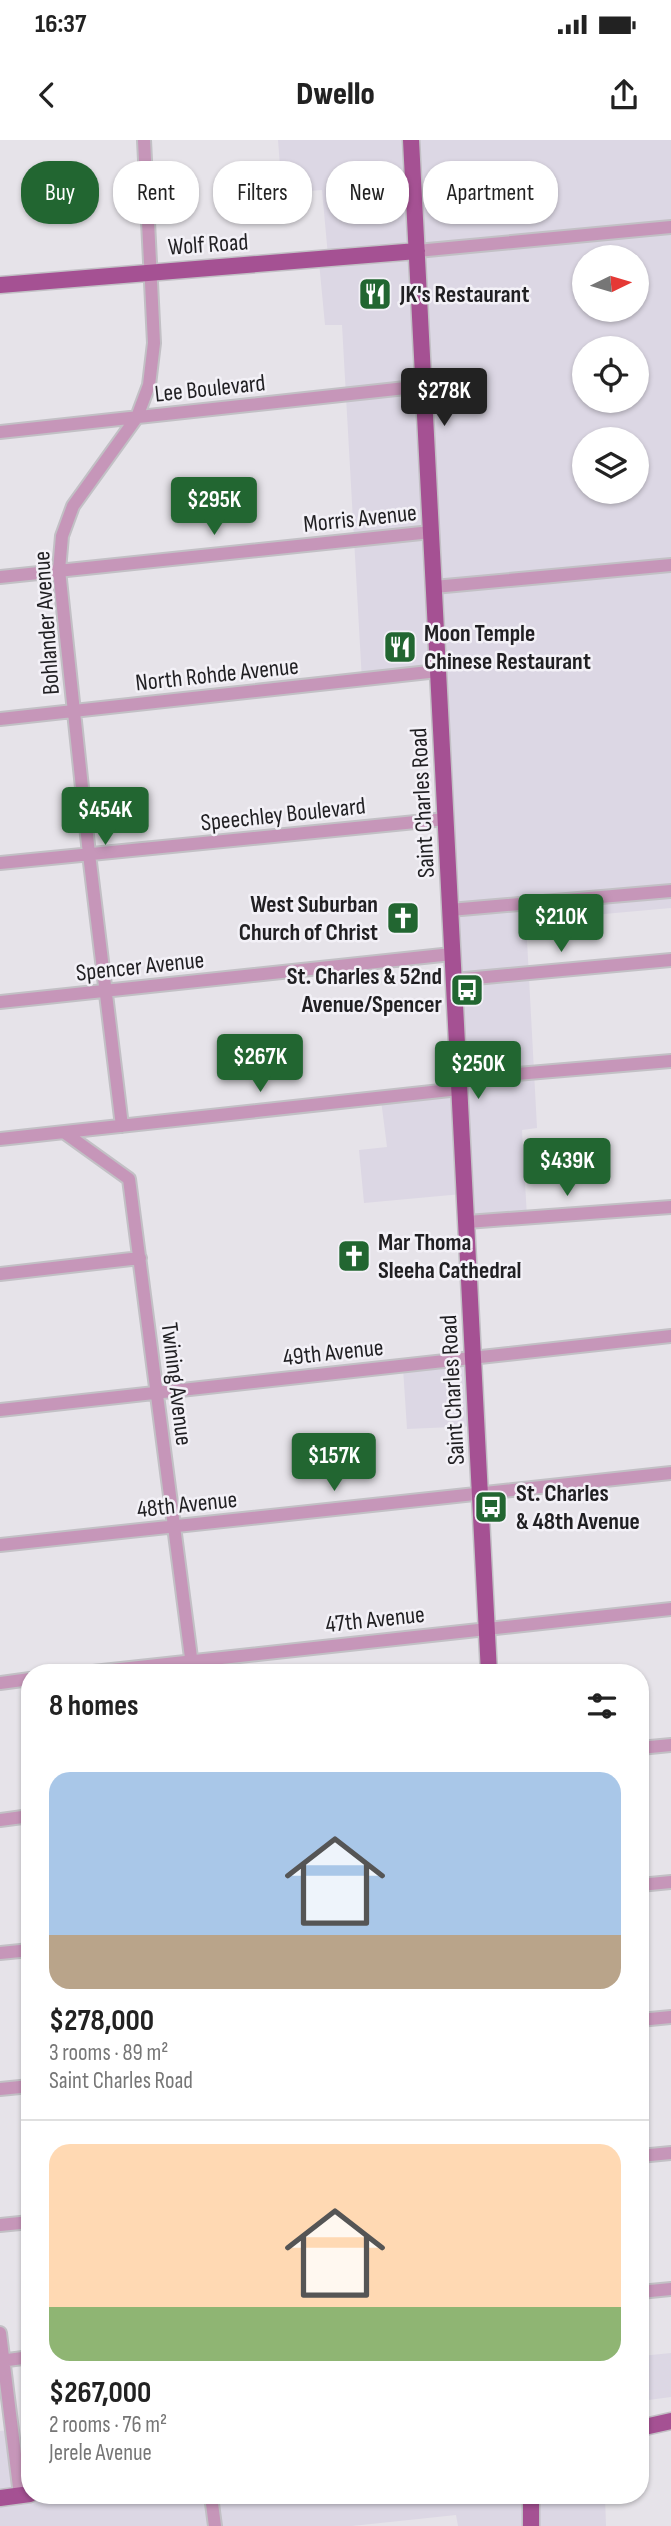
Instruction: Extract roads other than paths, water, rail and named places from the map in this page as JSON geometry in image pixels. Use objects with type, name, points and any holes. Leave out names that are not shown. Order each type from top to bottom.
[{"type":"main road","name":"Saint Charles Road","points":[[411,140],[488,1664]]},
{"type":"main road","name":"Wolf Road","points":[[0,285],[417,251]]},
{"type":"main road","points":[[649,2427],[671,2421]]},
{"type":"main road","points":[[649,2430],[671,2432]]},
{"type":"main road","points":[[0,2498],[21,2495]]},
{"type":"main road","points":[[531,2504],[531,2526]]},
{"type":"street","name":"Bohlander Avenue","points":[[122,1126],[89,854],[59,570],[62,536],[73,506],[137,417],[149,385],[154,343],[145,140]]},
{"type":"street","name":"Wolf Road","points":[[417,251],[671,227]]},
{"type":"street","name":"Lee Boulevard","points":[[0,432],[424,386]]},
{"type":"street","name":"Morris Avenue","points":[[0,576],[431,532]]},
{"type":"street","points":[[434,587],[671,565]]},
{"type":"street","name":"North Rohde Avenue","points":[[0,719],[438,671]]},
{"type":"street","name":"Speechley Boulevard","points":[[0,863],[446,819]]},
{"type":"street","points":[[450,910],[671,891]]},
{"type":"street","name":"Spencer Avenue","points":[[0,1002],[452,954]]},
{"type":"street","points":[[454,980],[671,960]]},
{"type":"street","points":[[0,1139],[671,1061]]},
{"type":"street","name":"Twining Avenue","points":[[65,1133],[129,1179],[192,1664]]},
{"type":"street","points":[[467,1222],[671,1207]]},
{"type":"street","points":[[0,1274],[140,1258]]},
{"type":"street","name":"49th Avenue","points":[[0,1410],[671,1336]]},
{"type":"street","name":"48th Avenue","points":[[0,1545],[671,1473]]},
{"type":"street","name":"47th Avenue","points":[[215,1664],[486,1629],[671,1609]]},
{"type":"street","points":[[0,1683],[21,1680]]},
{"type":"street","points":[[649,1747],[671,1745]]},
{"type":"street","points":[[0,1820],[21,1817]]},
{"type":"street","points":[[649,1884],[671,1882]]},
{"type":"street","points":[[0,1953],[21,1951]]},
{"type":"street","points":[[649,2019],[671,2017]]},
{"type":"street","points":[[0,2089],[21,2087]]},
{"type":"street","points":[[649,2155],[671,2153]]},
{"type":"street","points":[[0,2225],[21,2223]]},
{"type":"street","points":[[649,2291],[671,2289]]},
{"type":"street","points":[[0,2333],[21,2472]]},
{"type":"street","points":[[2,2360],[21,2358]]},
{"type":"street","points":[[212,2504],[215,2526]]},
{"type":"place","name":"JK's Restaurant","points":[[375,294]]},
{"type":"place","name":"Moon Temple Chinese Restaurant","points":[[400,647]]},
{"type":"place","name":"West Suburban Church of Christ","points":[[403,918]]},
{"type":"place","name":"St. Charles & 52nd Avenue/Spencer","points":[[467,990]]},
{"type":"place","name":"Mar Thoma Sleeha Cathedral","points":[[354,1256]]},
{"type":"place","name":"St. Charles & 48th Avenue","points":[[491,1507]]}]
